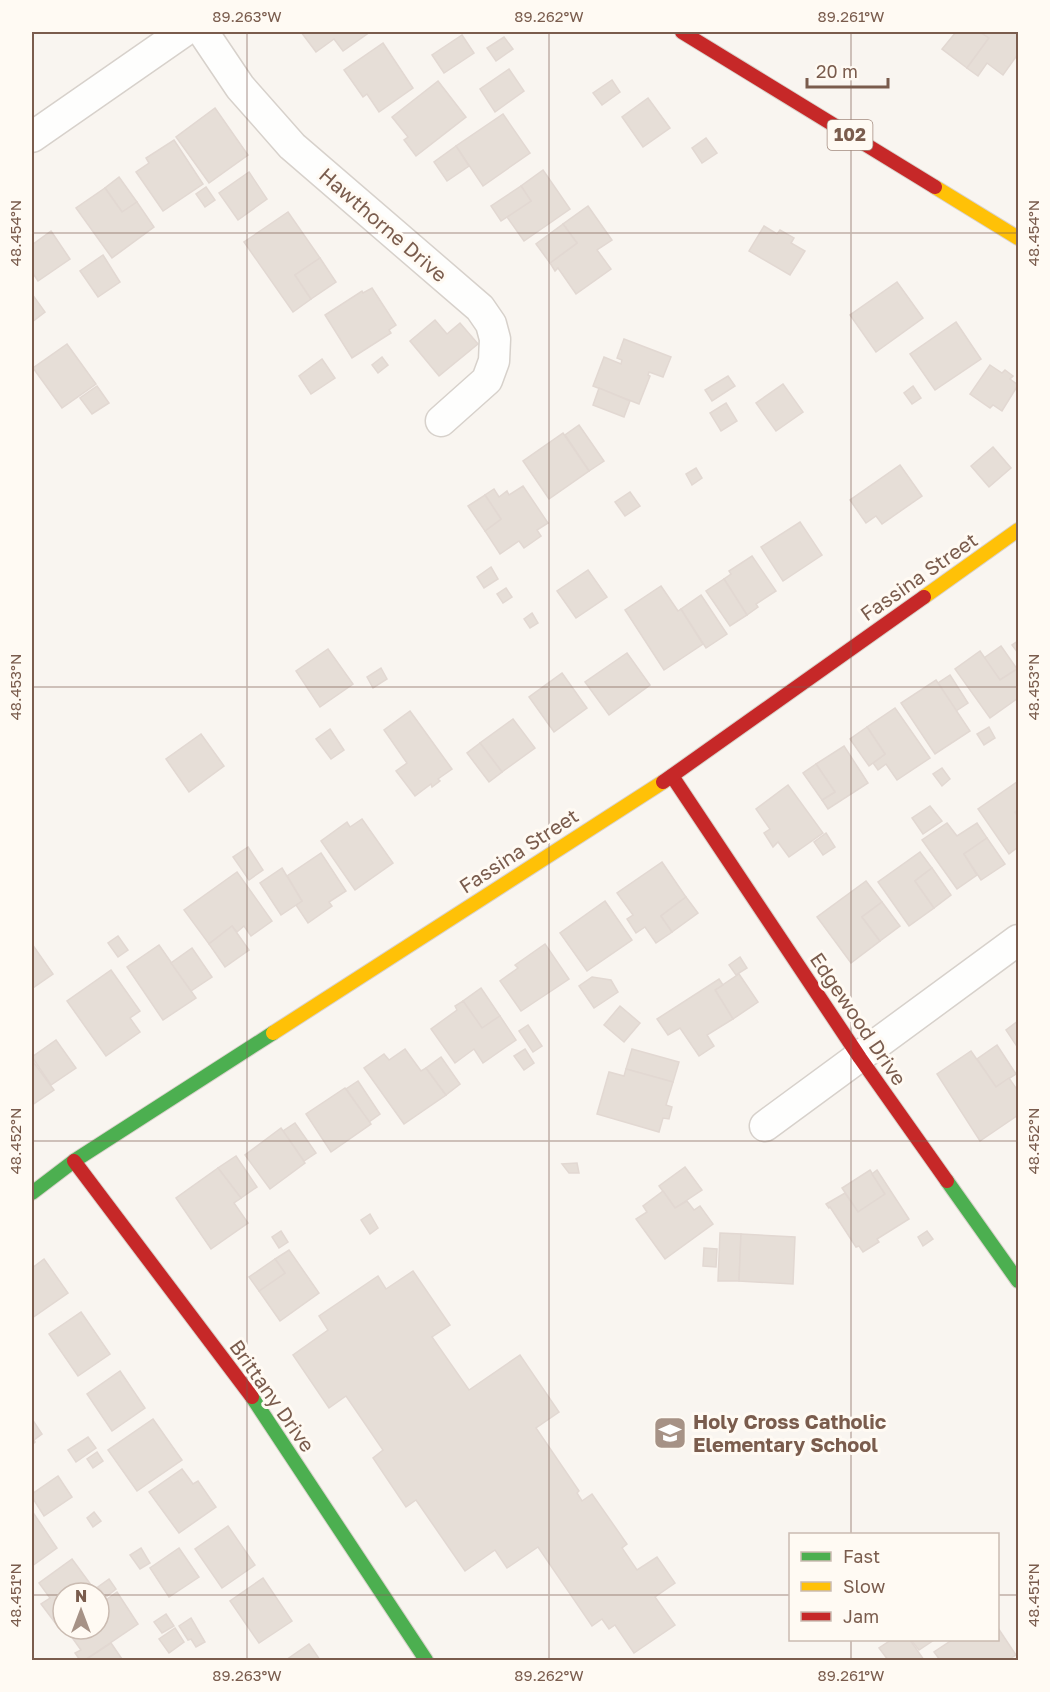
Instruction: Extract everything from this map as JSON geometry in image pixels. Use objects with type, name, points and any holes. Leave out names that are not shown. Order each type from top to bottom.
[{"type":"street","points":[[32,137],[183,32]]},
{"type":"street","name":"Hawthorne Drive","points":[[203,32],[240,87],[292,147],[480,308],[491,324],[495,339],[494,361],[487,380],[441,421]]},
{"type":"street","name":"102","points":[[682,32],[1018,238]]},
{"type":"street","name":"Fassina Street","points":[[32,1192],[74,1161],[672,776],[1018,530]]},
{"type":"street","name":"Edgewood Drive","points":[[672,776],[860,1058],[1018,1281]]},
{"type":"street","points":[[765,1126],[1018,940]]},
{"type":"street","name":"Brittany Drive","points":[[74,1161],[249,1393],[426,1660]]},
{"type":"building","points":[[301,32],[370,32],[343,51],[334,39],[316,52]]},
{"type":"building","points":[[956,32],[980,32],[989,38],[967,68],[942,49]]},
{"type":"building","points":[[980,32],[1018,32],[1018,54],[1003,75],[987,63],[978,76],[967,68],[989,38]]},
{"type":"building","points":[[462,35],[474,53],[444,73],[432,55]]},
{"type":"building","points":[[504,37],[513,49],[496,61],[487,48]]},
{"type":"building","points":[[383,43],[413,88],[379,112],[367,94],[363,97],[344,70]]},
{"type":"building","points":[[509,69],[524,91],[495,112],[480,89]]},
{"type":"building","points":[[612,80],[620,92],[602,105],[593,93]]},
{"type":"building","points":[[438,81],[466,117],[416,156],[404,140],[408,137],[392,117]]},
{"type":"building","points":[[648,98],[670,128],[643,147],[622,117]]},
{"type":"building","points":[[215,108],[248,155],[209,183],[176,137]]},
{"type":"building","points":[[503,114],[530,153],[483,186],[456,146]]},
{"type":"building","points":[[706,138],[717,153],[702,163],[692,148]]},
{"type":"building","points":[[174,140],[203,184],[163,211],[136,172],[149,163],[146,158]]},
{"type":"building","points":[[456,146],[469,166],[447,181],[434,162]]},
{"type":"building","points":[[543,170],[570,209],[524,241],[507,217],[531,201],[521,186]]},
{"type":"building","points":[[249,172],[267,199],[238,220],[219,193]]},
{"type":"building","points":[[119,177],[137,202],[122,212],[105,188]]},
{"type":"building","points":[[521,186],[531,201],[501,221],[491,206]]},
{"type":"building","points":[[206,187],[215,200],[205,207],[196,194]]},
{"type":"building","points":[[105,188],[122,212],[137,202],[154,227],[112,258],[76,208]]},
{"type":"building","points":[[588,206],[612,240],[597,250],[611,269],[576,294],[558,268],[555,271],[550,263],[577,243],[563,224]]},
{"type":"building","points":[[288,212],[320,258],[295,275],[311,299],[293,312],[244,242]]},
{"type":"building","points":[[563,224],[577,243],[550,263],[536,244]]},
{"type":"building","points":[[764,226],[777,234],[780,230],[794,238],[791,243],[805,251],[790,275],[749,251]]},
{"type":"building","points":[[51,231],[70,259],[38,281],[32,272],[32,245]]},
{"type":"building","points":[[103,255],[120,282],[98,297],[80,271]]},
{"type":"building","points":[[320,258],[336,282],[311,299],[295,275]]},
{"type":"building","points":[[897,282],[923,318],[876,352],[850,315]]},
{"type":"building","points":[[372,288],[396,325],[389,330],[391,333],[352,358],[325,315],[362,291],[363,293]]},
{"type":"building","points":[[32,294],[45,312],[32,322]]},
{"type":"building","points":[[435,320],[447,334],[460,323],[478,344],[439,376],[410,341]]},
{"type":"building","points":[[956,322],[981,359],[935,390],[910,354]]},
{"type":"building","points":[[624,339],[671,357],[663,377],[649,372],[650,376],[639,404],[593,386],[604,357],[621,364],[622,360],[617,358]]},
{"type":"building","points":[[67,344],[96,384],[62,408],[33,368]]},
{"type":"building","points":[[382,357],[388,365],[378,373],[372,365]]},
{"type":"building","points":[[322,359],[335,378],[311,394],[299,376]]},
{"type":"building","points":[[990,365],[1002,373],[1005,370],[1013,376],[1010,379],[1018,385],[1002,411],[993,405],[990,408],[970,394]]},
{"type":"building","points":[[728,376],[735,386],[712,401],[705,390]]},
{"type":"building","points":[[783,384],[803,412],[776,431],[756,403]]},
{"type":"building","points":[[97,386],[109,403],[92,414],[80,398]]},
{"type":"building","points":[[913,386],[921,398],[912,404],[904,393]]},
{"type":"building","points":[[599,388],[630,401],[624,417],[593,405]]},
{"type":"building","points":[[726,403],[737,421],[721,431],[710,413]]},
{"type":"building","points":[[579,425],[604,461],[589,471],[565,435]]},
{"type":"building","points":[[563,433],[589,471],[549,499],[523,461]]},
{"type":"building","points":[[993,447],[1011,468],[989,487],[971,466]]},
{"type":"building","points":[[900,465],[922,496],[882,524],[876,516],[866,523],[850,500]]},
{"type":"building","points":[[696,468],[702,478],[692,485],[686,474]]},
{"type":"building","points":[[523,486],[548,523],[537,530],[541,536],[524,548],[519,541],[500,554],[485,531],[501,519],[485,495],[494,489],[499,497],[507,491],[509,495]]},
{"type":"building","points":[[630,492],[640,506],[625,516],[615,502]]},
{"type":"building","points":[[485,495],[501,519],[485,531],[468,506]]},
{"type":"building","points":[[800,522],[822,555],[783,581],[761,547]]},
{"type":"building","points":[[752,556],[776,591],[756,604],[758,607],[747,615],[724,579],[731,574],[729,571]]},
{"type":"building","points":[[491,567],[498,579],[484,588],[477,577]]},
{"type":"building","points":[[588,570],[607,597],[576,618],[557,591]]},
{"type":"building","points":[[724,579],[747,615],[730,626],[706,591]]},
{"type":"building","points":[[661,586],[678,611],[681,609],[703,644],[664,670],[625,610]]},
{"type":"building","points":[[506,588],[512,597],[503,603],[497,594]]},
{"type":"building","points":[[701,595],[727,634],[706,648],[681,609]]},
{"type":"building","points":[[532,613],[538,623],[530,628],[524,619]]},
{"type":"building","points":[[1018,641],[1018,653],[1012,645]]},
{"type":"building","points":[[1001,646],[1017,669],[1000,680],[984,658]]},
{"type":"building","points":[[328,649],[353,684],[320,707],[296,671]]},
{"type":"building","points":[[980,651],[1000,680],[1017,669],[1018,671],[1018,698],[990,718],[955,669]]},
{"type":"building","points":[[627,653],[650,685],[609,715],[585,682]]},
{"type":"building","points":[[381,668],[387,679],[373,688],[367,677]]},
{"type":"building","points":[[562,673],[587,708],[554,732],[529,697]]},
{"type":"building","points":[[950,675],[968,703],[956,711],[938,683]]},
{"type":"building","points":[[936,680],[970,731],[935,754],[901,703]]},
{"type":"building","points":[[895,708],[930,758],[897,780],[886,764],[878,770],[873,763],[885,754],[867,727]]},
{"type":"building","points":[[410,711],[452,769],[438,779],[440,781],[432,787],[431,784],[415,796],[396,771],[407,763],[384,730]]},
{"type":"building","points":[[513,719],[535,748],[502,772],[480,743]]},
{"type":"building","points":[[867,727],[885,754],[869,766],[850,739]]},
{"type":"building","points":[[989,727],[995,738],[984,745],[977,734]]},
{"type":"building","points":[[330,729],[344,750],[331,759],[316,739]]},
{"type":"building","points":[[201,734],[224,766],[189,792],[166,759]]},
{"type":"building","points":[[480,743],[502,772],[489,782],[467,753]]},
{"type":"building","points":[[844,746],[868,783],[828,809],[822,800],[835,792],[816,764]]},
{"type":"building","points":[[816,764],[835,792],[822,800],[803,773]]},
{"type":"building","points":[[942,768],[950,779],[942,786],[933,774]]},
{"type":"building","points":[[1017,782],[1018,809],[1015,812],[1018,817],[1018,847],[1009,854],[978,809]]},
{"type":"building","points":[[788,785],[823,833],[789,857],[778,842],[773,847],[764,833],[770,829],[756,809]]},
{"type":"building","points":[[930,806],[942,821],[923,834],[912,818]]},
{"type":"building","points":[[362,819],[393,863],[355,890],[321,841],[347,822],[350,827]]},
{"type":"building","points":[[947,823],[957,836],[977,823],[987,838],[964,854],[977,875],[957,889],[922,840]]},
{"type":"building","points":[[826,833],[835,847],[823,855],[814,842]]},
{"type":"building","points":[[987,838],[1005,864],[981,880],[964,854]]},
{"type":"building","points":[[248,847],[263,870],[249,880],[233,857]]},
{"type":"building","points":[[920,852],[932,868],[915,881],[934,908],[909,926],[878,882]]},
{"type":"building","points":[[321,853],[346,891],[329,902],[332,906],[308,923],[296,905],[302,901],[287,876]]},
{"type":"building","points":[[662,862],[686,897],[661,916],[672,932],[656,943],[645,927],[636,933],[627,919],[633,915],[617,893]]},
{"type":"building","points":[[282,868],[302,901],[281,915],[260,883]]},
{"type":"building","points":[[932,868],[951,895],[934,908],[915,881]]},
{"type":"building","points":[[237,872],[272,921],[251,936],[244,926],[237,932],[232,926],[209,944],[184,910]]},
{"type":"building","points":[[866,881],[882,902],[862,917],[880,941],[851,963],[817,917]]},
{"type":"building","points":[[686,897],[698,913],[672,932],[661,916]]},
{"type":"building","points":[[605,901],[632,940],[587,971],[560,933]]},
{"type":"building","points":[[882,902],[900,926],[880,941],[862,917]]},
{"type":"building","points":[[232,926],[249,950],[225,967],[209,944]]},
{"type":"building","points":[[118,936],[128,950],[118,957],[108,943]]},
{"type":"building","points":[[32,944],[53,974],[33,988],[32,986]]},
{"type":"building","points":[[545,944],[569,979],[521,1011],[500,981],[518,968],[515,965]]},
{"type":"building","points":[[159,945],[196,998],[163,1020],[127,967]]},
{"type":"building","points":[[192,948],[212,977],[191,991],[171,963]]},
{"type":"building","points":[[740,957],[747,968],[736,975],[729,965]]},
{"type":"building","points":[[111,970],[140,1011],[130,1018],[140,1032],[106,1056],[67,1001]]},
{"type":"building","points":[[739,974],[758,1002],[733,1019],[715,990]]},
{"type":"building","points":[[592,977],[611,980],[618,992],[594,1008],[579,986]]},
{"type":"building","points":[[719,979],[723,985],[715,990],[733,1019],[707,1035],[714,1046],[699,1056],[680,1028],[668,1035],[657,1019]]},
{"type":"building","points":[[481,988],[500,1016],[482,1028],[463,1001]]},
{"type":"building","points":[[463,1001],[482,1028],[500,1016],[516,1040],[483,1063],[474,1049],[455,1063],[431,1029],[457,1010],[455,1006]]},
{"type":"building","points":[[620,1006],[640,1023],[624,1042],[604,1025]]},
{"type":"building","points":[[1018,1021],[1018,1048],[1006,1030]]},
{"type":"building","points":[[528,1025],[542,1046],[533,1052],[519,1031]]},
{"type":"building","points":[[56,1040],[76,1068],[51,1085],[32,1057]]},
{"type":"building","points":[[997,1045],[1016,1074],[996,1087],[977,1059]]},
{"type":"building","points":[[405,1049],[421,1071],[426,1068],[446,1095],[404,1124],[364,1068],[384,1054],[389,1060]]},
{"type":"building","points":[[525,1049],[534,1063],[524,1070],[514,1056]]},
{"type":"building","points":[[632,1049],[679,1062],[673,1082],[626,1069]]},
{"type":"building","points":[[971,1051],[996,1087],[1009,1078],[1018,1091],[1018,1115],[980,1141],[937,1074]]},
{"type":"building","points":[[441,1057],[460,1084],[446,1095],[426,1068]]},
{"type":"building","points":[[32,1060],[54,1090],[32,1105]]},
{"type":"building","points":[[626,1069],[673,1082],[666,1105],[672,1107],[669,1119],[663,1118],[659,1132],[597,1114],[609,1072],[624,1076]]},
{"type":"building","points":[[358,1081],[380,1114],[369,1122],[346,1089]]},
{"type":"building","points":[[345,1088],[371,1124],[331,1152],[306,1114]]},
{"type":"building","points":[[295,1123],[316,1153],[304,1161],[283,1131]]},
{"type":"building","points":[[281,1128],[305,1163],[270,1189],[245,1155]]},
{"type":"building","points":[[236,1156],[257,1187],[241,1198],[218,1168]]},
{"type":"building","points":[[577,1163],[579,1173],[569,1173],[562,1164]]},
{"type":"building","points":[[685,1167],[702,1190],[675,1208],[659,1186]]},
{"type":"building","points":[[218,1168],[241,1198],[234,1203],[248,1223],[211,1249],[176,1198]]},
{"type":"building","points":[[870,1170],[885,1194],[858,1212],[842,1188]]},
{"type":"building","points":[[877,1170],[909,1219],[877,1239],[879,1242],[863,1252],[859,1246],[856,1247],[826,1204],[845,1193],[858,1212],[885,1194],[872,1174]]},
{"type":"building","points":[[663,1191],[675,1208],[687,1201],[694,1210],[700,1206],[713,1224],[665,1259],[636,1219],[647,1212],[643,1206]]},
{"type":"building","points":[[370,1214],[378,1228],[370,1234],[361,1220]]},
{"type":"building","points":[[281,1231],[288,1242],[279,1248],[272,1237]]},
{"type":"building","points":[[927,1231],[933,1239],[923,1246],[918,1237]]},
{"type":"building","points":[[720,1233],[741,1234],[739,1281],[718,1281]]},
{"type":"building","points":[[741,1234],[795,1237],[793,1284],[739,1281]]},
{"type":"building","points":[[704,1248],[717,1249],[716,1267],[703,1266]]},
{"type":"building","points":[[289,1250],[319,1293],[280,1321],[259,1291],[285,1273],[275,1259]]},
{"type":"building","points":[[44,1259],[68,1293],[32,1318],[32,1268]]},
{"type":"building","points":[[275,1259],[285,1273],[259,1291],[249,1277]]},
{"type":"building","points":[[413,1271],[450,1325],[432,1337],[469,1390],[520,1355],[559,1412],[536,1428],[579,1491],[577,1493],[582,1501],[592,1494],[627,1544],[622,1548],[637,1570],[657,1557],[675,1583],[655,1597],[675,1625],[634,1653],[615,1625],[609,1629],[602,1619],[592,1626],[538,1547],[507,1568],[495,1550],[465,1571],[416,1500],[406,1507],[373,1458],[383,1450],[346,1396],[329,1408],[293,1355],[328,1330],[319,1316],[378,1276],[386,1289]]},
{"type":"building","points":[[81,1312],[110,1354],[78,1376],[49,1334]]},
{"type":"building","points":[[120,1371],[145,1408],[112,1431],[87,1394]]},
{"type":"building","points":[[32,1419],[42,1434],[34,1440],[32,1445]]},
{"type":"building","points":[[153,1419],[182,1460],[137,1491],[108,1450]]},
{"type":"building","points":[[88,1437],[96,1448],[76,1462],[68,1450]]},
{"type":"building","points":[[97,1452],[103,1461],[93,1468],[87,1459]]},
{"type":"building","points":[[182,1469],[193,1484],[198,1481],[216,1507],[179,1533],[149,1492]]},
{"type":"building","points":[[58,1476],[72,1497],[44,1516],[32,1494]]},
{"type":"building","points":[[32,1511],[57,1548],[32,1566]]},
{"type":"building","points":[[94,1512],[101,1521],[93,1527],[87,1518]]},
{"type":"building","points":[[228,1526],[255,1565],[222,1588],[195,1549]]},
{"type":"building","points":[[141,1548],[150,1563],[140,1569],[130,1555]]},
{"type":"building","points":[[179,1548],[199,1577],[169,1597],[150,1568]]},
{"type":"building","points":[[72,1559],[88,1581],[51,1581],[51,1617],[41,1604],[50,1598],[39,1583]]},
{"type":"building","points":[[263,1578],[292,1621],[259,1643],[230,1601]]},
{"type":"building","points":[[111,1582],[116,1589],[111,1593]]},
{"type":"building","points":[[117,1592],[138,1624],[85,1660],[80,1660],[75,1653],[81,1650],[75,1641],[111,1641],[111,1596]]},
{"type":"building","points":[[166,1614],[174,1626],[162,1633],[154,1622]]},
{"type":"building","points":[[191,1618],[205,1642],[196,1647],[191,1639],[188,1640],[179,1626]]},
{"type":"building","points":[[175,1628],[184,1642],[169,1653],[159,1639]]},
{"type":"building","points":[[999,1630],[1016,1655],[1008,1660],[940,1660],[934,1652],[950,1641],[999,1641]]},
{"type":"building","points":[[890,1641],[911,1641],[924,1660],[888,1660],[879,1648]]},
{"type":"building","points":[[912,1641],[932,1641],[919,1650]]},
{"type":"building","points":[[111,1643],[122,1659],[85,1660]]},
{"type":"building","points":[[309,1644],[320,1660],[286,1660]]},
{"type":"traffic: fast","points":[[32,1193],[74,1161],[273,1033]]},
{"type":"traffic: fast","points":[[947,1181],[1018,1281]]},
{"type":"traffic: fast","points":[[252,1397],[426,1660]]},
{"type":"traffic: slow","points":[[935,187],[1018,238]]},
{"type":"traffic: slow","points":[[924,597],[1018,530]]},
{"type":"traffic: slow","points":[[273,1033],[663,782]]},
{"type":"traffic: jam","points":[[682,32],[935,187]]},
{"type":"traffic: jam","points":[[663,782],[924,597]]},
{"type":"traffic: jam","points":[[672,776],[860,1058],[947,1181]]},
{"type":"traffic: jam","points":[[74,1161],[252,1397]]},
{"type":"place","name":"Holy Cross Catholic Elementary School","points":[[670,1433]]}]
